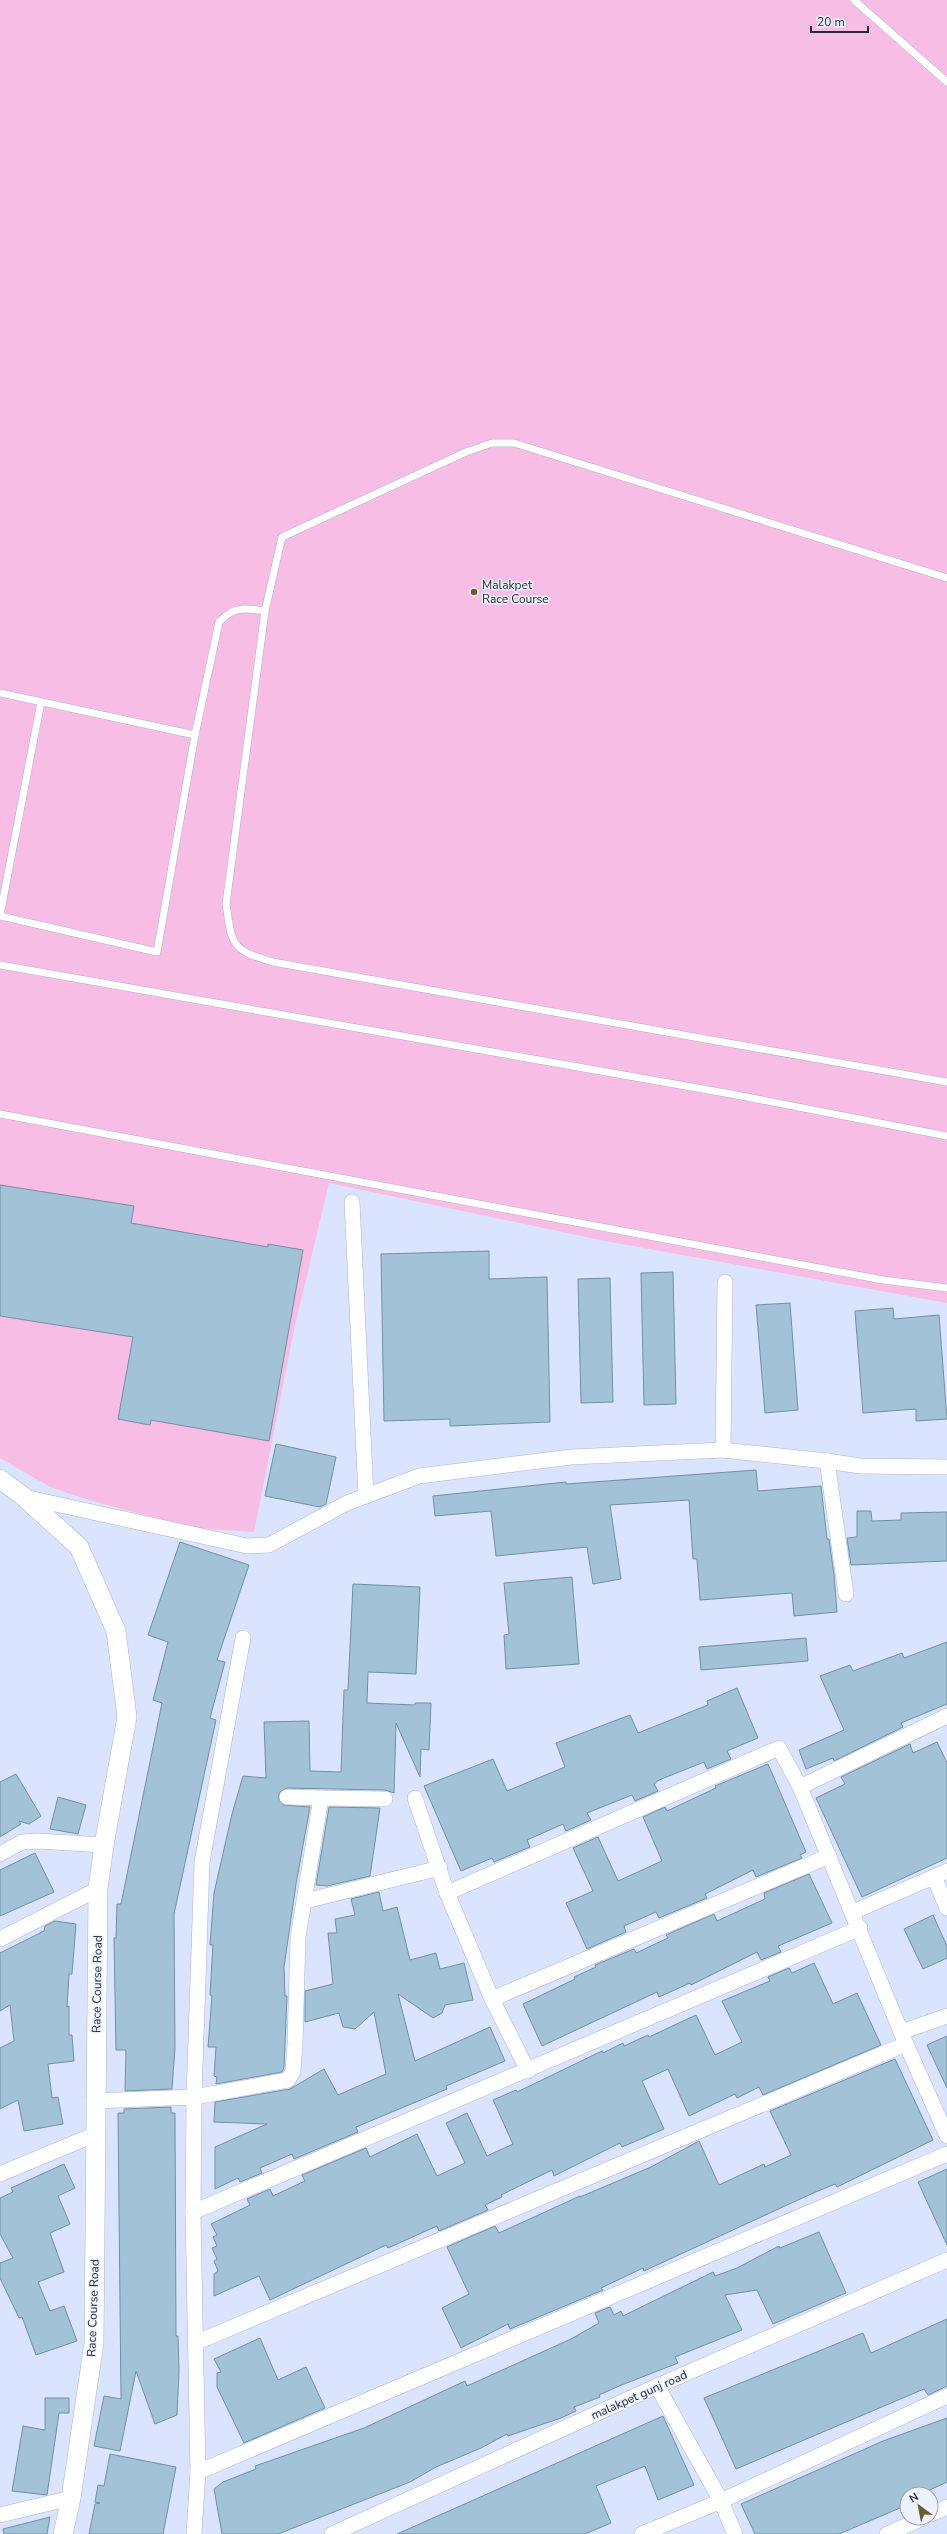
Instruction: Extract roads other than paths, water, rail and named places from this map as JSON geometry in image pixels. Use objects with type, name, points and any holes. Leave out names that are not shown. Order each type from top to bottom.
[{"type":"street","points":[[352,1202],[366,1496]]},
{"type":"street","points":[[723,1450],[725,1282]]},
{"type":"street","points":[[24,1496],[247,1546],[270,1545],[347,1503],[419,1476],[571,1457],[723,1450],[860,1466],[947,1467]]},
{"type":"street","points":[[827,1461],[846,1594]]},
{"type":"street","name":"Race Course Road","points":[[0,1479],[24,1496],[79,1546],[116,1631],[127,1717],[104,1844],[98,1889],[94,2101],[96,2134],[94,2343],[71,2498],[63,2534]]},
{"type":"street","points":[[194,2534],[198,2472],[193,2212],[194,2097],[202,1862],[243,1638]]},
{"type":"street","points":[[800,1787],[947,1716]]},
{"type":"street","points":[[447,1893],[779,1748],[800,1787],[860,1928],[904,2038],[947,2136]]},
{"type":"street","points":[[287,1797],[385,1799]]},
{"type":"street","points":[[94,2101],[194,2097],[288,2080],[293,2071],[298,1937],[321,1798]]},
{"type":"street","points":[[415,1798],[440,1868],[447,1893],[492,1999],[528,2072]]},
{"type":"street","points":[[0,1854],[22,1842],[38,1841],[104,1844]]},
{"type":"street","points":[[492,1999],[829,1856]]},
{"type":"street","points":[[305,1901],[440,1868]]},
{"type":"street","points":[[853,1912],[940,1874],[947,1908]]},
{"type":"street","points":[[0,1939],[98,1889]]},
{"type":"street","points":[[193,2212],[528,2072],[860,1928]]},
{"type":"street","points":[[195,2343],[904,2038],[947,2016]]},
{"type":"street","points":[[0,2174],[96,2134]]},
{"type":"street","points":[[198,2472],[947,2154]]},
{"type":"street","name":"malakpet gunj road","points":[[332,2534],[657,2386],[947,2260]]},
{"type":"street","points":[[657,2386],[721,2501],[735,2534]]},
{"type":"street","points":[[642,2534],[721,2501],[947,2396]]},
{"type":"street","points":[[0,2515],[71,2498]]},
{"type":"street","points":[[887,2534],[905,2526]]},
{"type":"lane","points":[[854,0],[947,82]]},
{"type":"lane","points":[[947,578],[514,443],[492,443],[282,536],[265,611],[226,904],[231,938],[248,955],[273,962],[947,1082]]},
{"type":"lane","points":[[41,702],[0,915],[157,952],[195,735],[219,622],[230,611],[247,608],[265,611]]},
{"type":"lane","points":[[0,693],[195,735]]},
{"type":"lane","points":[[0,965],[731,1094],[947,1136]]},
{"type":"lane","points":[[0,1114],[875,1278],[947,1288]]},
{"type":"place","name":"Malakpet Race Course","points":[[474,592]]}]
